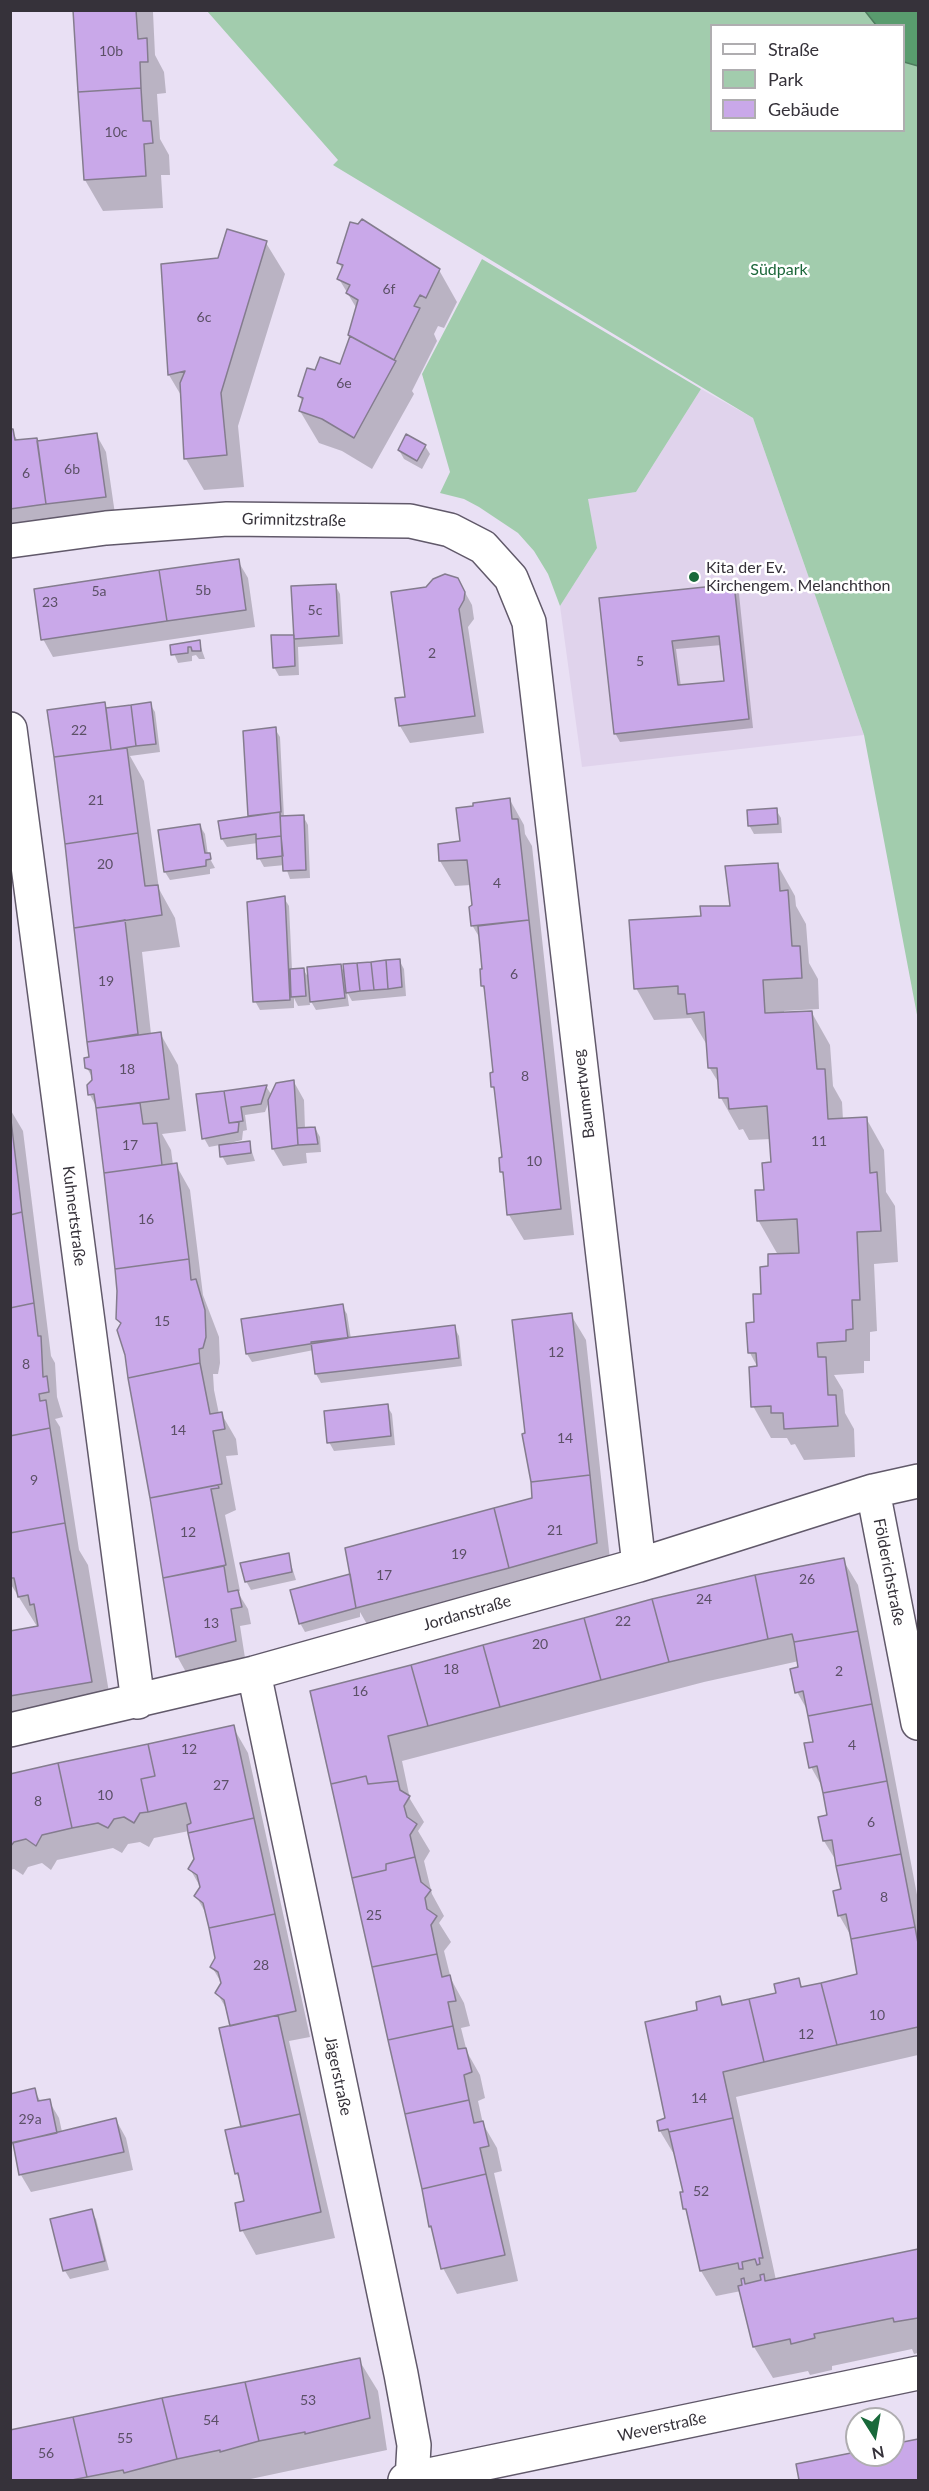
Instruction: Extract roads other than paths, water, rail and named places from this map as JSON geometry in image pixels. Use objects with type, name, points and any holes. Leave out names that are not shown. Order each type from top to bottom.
[{"type":"street","name":"Grimnitzstraße","points":[[10,541],[106,528],[227,519],[410,521],[450,530],[483,547],[511,578],[530,622]]},
{"type":"street","name":"Baumertweg","points":[[530,622],[639,1565]]},
{"type":"street","name":"Kuhnertstraße","points":[[10,729],[138,1702]]},
{"type":"street","name":"Jordanstraße","points":[[10,1730],[138,1702],[254,1673],[639,1565],[873,1491],[918,1481]]},
{"type":"street","name":"Földerichstraße","points":[[873,1491],[918,1723]]},
{"type":"street","name":"Jägerstraße","points":[[254,1673],[401,2374],[414,2445],[410,2480]]},
{"type":"street","name":"Weverstraße","points":[[410,2480],[918,2373]]},
{"type":"place","name":"Kita der Ev. Kirchengem. Melanchthon","points":[[694,577]]},
{"type":"park label","name":"Südpark","points":[[779,270]]}]
